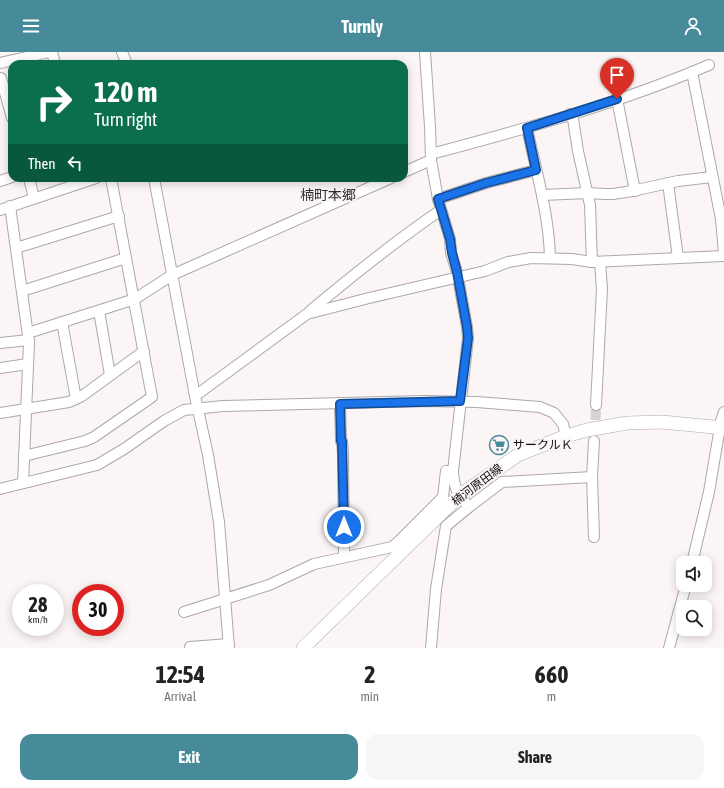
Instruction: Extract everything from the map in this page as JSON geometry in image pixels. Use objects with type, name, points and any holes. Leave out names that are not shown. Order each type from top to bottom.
[{"type":"main road","name":"楠河原田線","points":[[303,648],[402,545],[460,495],[518,455],[566,436],[608,426],[638,422],[662,422],[722,427]]},
{"type":"street","points":[[13,60],[49,52]]},
{"type":"street","points":[[426,52],[431,157],[438,199],[450,239],[467,327],[468,338],[460,401],[454,484],[469,507]]},
{"type":"street","points":[[408,170],[431,157],[617,99],[709,65]]},
{"type":"street","points":[[692,72],[721,219],[724,253]]},
{"type":"street","points":[[0,77],[8,97]]},
{"type":"street","points":[[617,99],[624,128],[634,191]]},
{"type":"street","points":[[570,114],[573,119],[578,151],[588,193],[596,262],[602,289],[596,405]]},
{"type":"street","points":[[527,128],[542,195],[550,258]]},
{"type":"street","points":[[438,199],[486,183],[536,170]]},
{"type":"street","points":[[542,195],[588,193],[605,194],[634,191],[668,183],[712,177]]},
{"type":"street","points":[[29,182],[34,198]]},
{"type":"street","points":[[0,210],[75,182]]},
{"type":"street","points":[[24,456],[85,441],[94,437],[152,397],[113,182]]},
{"type":"street","points":[[155,182],[219,522],[229,646],[190,647]]},
{"type":"street","points":[[0,343],[28,336],[62,322],[135,300],[172,275],[382,182]]},
{"type":"street","points":[[668,183],[678,258]]},
{"type":"street","points":[[10,206],[28,336],[23,483]]},
{"type":"street","points":[[195,396],[307,314],[380,254],[441,210]]},
{"type":"street","points":[[16,248],[119,216]]},
{"type":"street","points":[[307,314],[485,270],[508,262],[531,258],[572,259],[596,262],[724,256]]},
{"type":"street","points":[[22,291],[126,258]]},
{"type":"street","points":[[99,311],[110,375]]},
{"type":"street","points":[[62,322],[76,399]]},
{"type":"street","points":[[0,413],[69,402],[76,399],[144,351]]},
{"type":"street","points":[[0,368],[28,364]]},
{"type":"street","points":[[0,488],[97,465],[124,449],[164,421],[184,410],[198,408],[223,406],[460,401],[540,407],[554,413],[563,424],[566,436]]},
{"type":"street","points":[[340,404],[341,441],[343,454],[344,556]]},
{"type":"street","points":[[694,556],[709,492],[722,427],[721,421],[724,412]]},
{"type":"street","points":[[594,442],[592,477],[594,538]]},
{"type":"street","points":[[184,612],[269,586],[314,564],[344,556],[402,545],[443,497],[446,471],[454,472]]},
{"type":"street","points":[[431,648],[436,588],[446,526],[502,482],[592,477]]},
{"type":"street","points":[[669,648],[684,592]]},
{"type":"tunnel","points":[[595,435],[596,405]]},
{"type":"place","name":"サークルＫ","points":[[499,445]]},
{"type":"district","name":"楠町本郷","points":[[328,195]]},
{"type":"route","points":[[344,527],[343,454],[341,441],[340,404],[460,401],[468,338],[467,327],[450,239],[438,199],[486,183],[536,170],[527,128],[617,99]]}]
